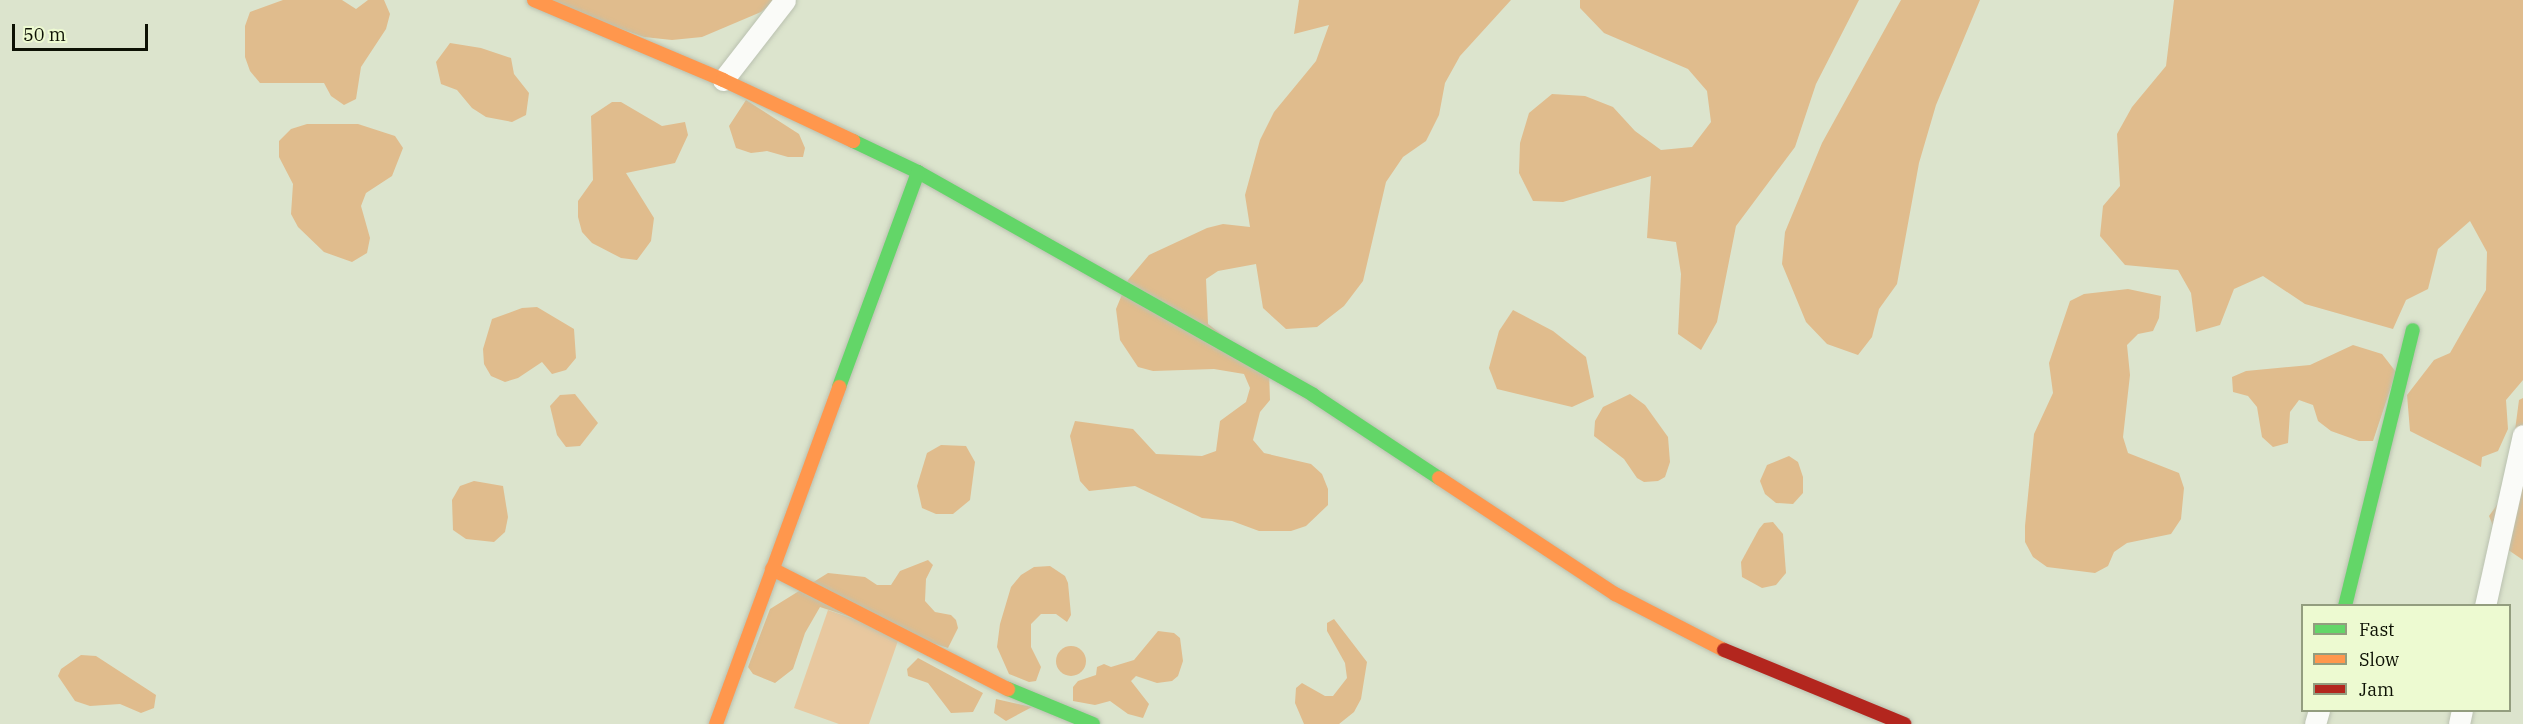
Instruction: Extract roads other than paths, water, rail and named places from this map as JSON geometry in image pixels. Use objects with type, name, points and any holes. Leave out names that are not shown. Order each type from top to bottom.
[{"type":"street","points":[[534,0],[723,81],[918,172],[1313,395],[1615,594],[1747,662],[1904,724]]},
{"type":"street","points":[[723,81],[785,0]]},
{"type":"street","points":[[716,724],[918,172]]},
{"type":"street","points":[[2345,604],[2413,330]]},
{"type":"street","points":[[2485,604],[2523,435]]},
{"type":"street","points":[[772,569],[996,684],[1093,724]]}]
